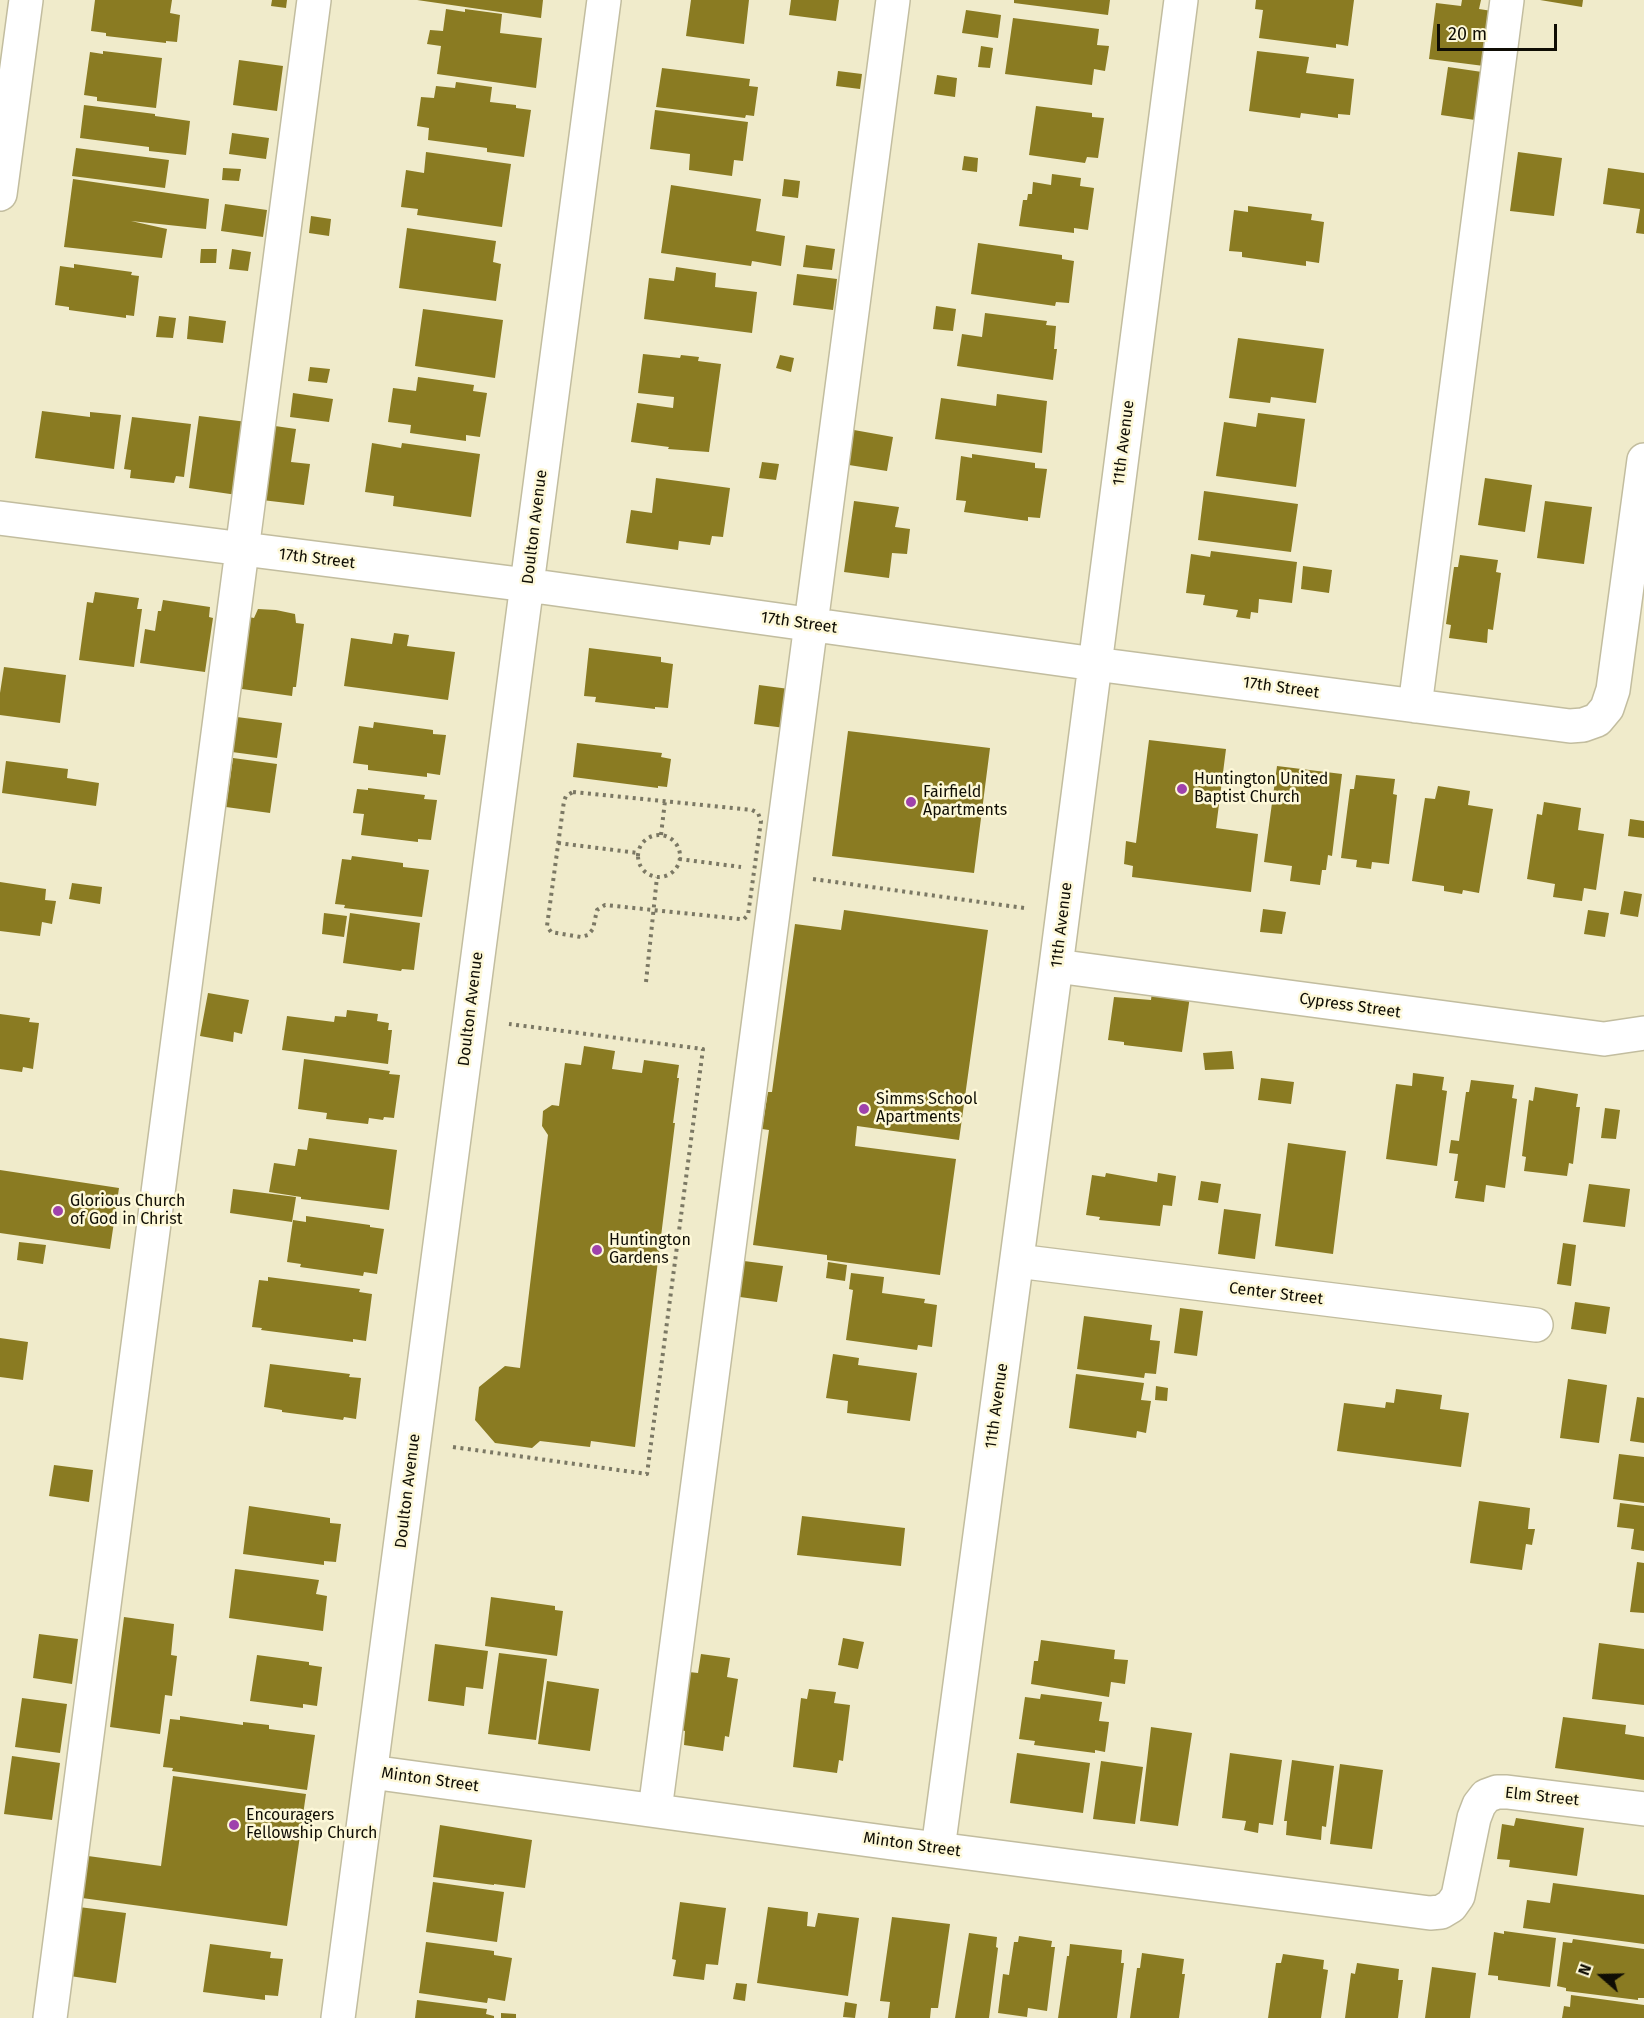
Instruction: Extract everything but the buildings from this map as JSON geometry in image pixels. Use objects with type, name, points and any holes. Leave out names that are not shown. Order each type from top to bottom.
[{"type":"street","points":[[0,194],[26,0]]},
{"type":"street","points":[[50,2018],[314,0]]},
{"type":"street","name":"Doulton Avenue","points":[[338,2018],[604,0]]},
{"type":"street","points":[[655,1810],[893,0]]},
{"type":"street","name":"11th Avenue","points":[[938,1849],[1056,966],[1181,0]]},
{"type":"street","points":[[1415,706],[1508,0]]},
{"type":"street","name":"17th Street","points":[[0,518],[527,585],[1095,664],[1570,726],[1583,725],[1597,720],[1607,708],[1613,690],[1644,460]]},
{"type":"street","name":"Cypress Street","points":[[1056,966],[1604,1039],[1644,1033]]},
{"type":"street","name":"Center Street","points":[[1017,1262],[1536,1325]]},
{"type":"street","name":"Minton Street","points":[[371,1772],[1430,1913],[1442,1912],[1451,1906]]},
{"type":"street","name":"Elm Street","points":[[1451,1906],[1462,1884],[1474,1818],[1479,1805],[1486,1796],[1497,1792],[1507,1792],[1644,1809]]},
{"type":"path","points":[[573,792],[665,801],[752,810],[758,813],[761,819],[755,868],[748,913],[744,919],[603,905],[597,910],[594,926],[588,935],[581,937],[551,932],[547,926],[566,796],[573,792]]},
{"type":"path","points":[[661,835],[665,801]]},
{"type":"path","points":[[661,835],[675,843],[680,859],[672,872],[657,877],[651,876],[642,869],[638,853],[646,839],[661,835]]},
{"type":"path","points":[[558,843],[638,853]]},
{"type":"path","points":[[680,859],[755,868]]},
{"type":"path","points":[[646,982],[657,877]]},
{"type":"path","points":[[806,878],[1024,908]]},
{"type":"path","points":[[453,1447],[648,1474],[703,1049],[508,1024]]},
{"type":"place","name":"Huntington United Baptist Church","points":[[1182,789]]},
{"type":"place","name":"Fairfield Apartments","points":[[911,802]]},
{"type":"place","name":"Simms School Apartments","points":[[864,1109]]},
{"type":"place","name":"Glorious Church of God in Christ","points":[[58,1211]]},
{"type":"place","name":"Huntington Gardens","points":[[597,1250]]},
{"type":"place","name":"Encouragers Fellowship Church","points":[[234,1825]]}]
